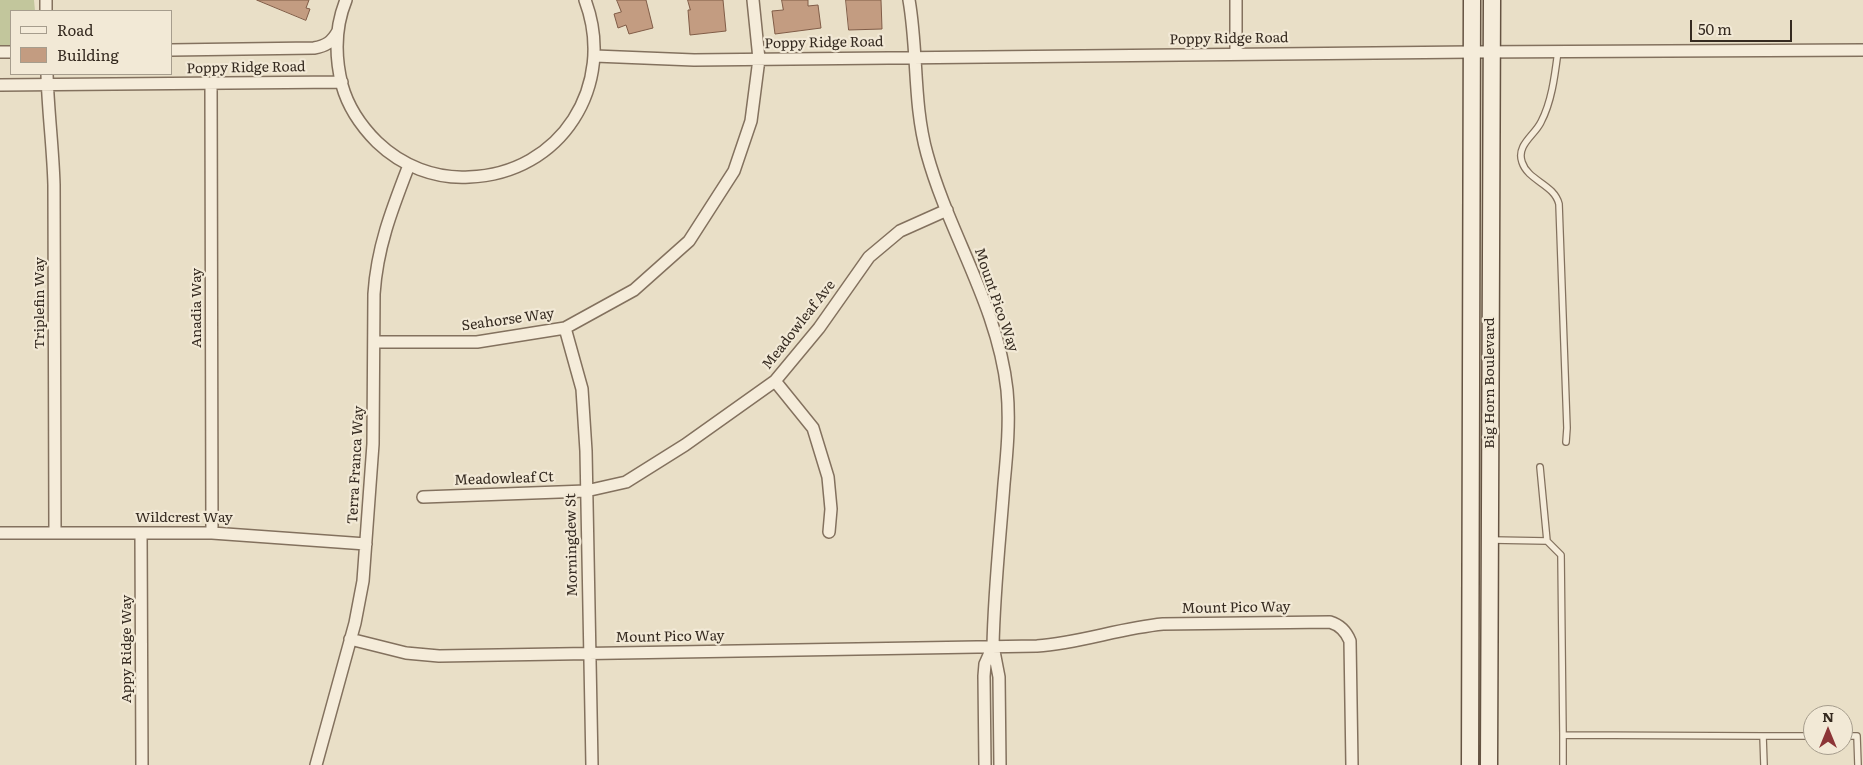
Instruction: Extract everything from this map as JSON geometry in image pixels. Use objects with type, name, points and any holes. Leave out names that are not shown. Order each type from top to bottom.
[{"type":"main road","name":"Big Horn Boulevard","points":[[1470,765],[1472,0]]},
{"type":"main road","name":"Big Horn Boulevard","points":[[1489,765],[1492,0]]},
{"type":"street","points":[[346,0],[338,31],[337,65],[346,99],[364,129],[388,153],[409,165],[419,170],[453,178],[488,176],[521,166],[550,147],[573,121],[588,90],[595,56],[594,33],[585,0]]},
{"type":"street","name":"Seahorse Way","points":[[374,342],[476,342],[565,328],[634,290],[690,241],[734,171],[751,121],[760,59],[753,0]]},
{"type":"street","name":"Mount Pico Way","points":[[909,0],[923,138],[932,170],[996,335],[1007,390],[1008,431],[992,646],[999,677],[1000,765]]},
{"type":"street","points":[[1236,0],[1236,54]]},
{"type":"street","name":"Poppy Ridge Road","points":[[172,50],[314,48],[328,44],[333,40],[338,31]]},
{"type":"street","name":"Poppy Ridge Road","points":[[595,56],[686,60],[1558,51],[1863,50]]},
{"type":"street","name":"Poppy Ridge Road","points":[[0,86],[47,79],[211,83],[342,82]]},
{"type":"street","name":"Triplefin Way","points":[[47,79],[54,185],[56,533]]},
{"type":"street","name":"Anadia Way","points":[[211,83],[212,533]]},
{"type":"street","name":"Terra Franca Way","points":[[316,765],[360,599],[374,444],[374,294],[379,253],[384,232],[409,165]]},
{"type":"street","name":"Meadowleaf Ave","points":[[586,491],[626,482],[685,445],[775,381],[819,328],[869,257],[900,231],[947,210]]},
{"type":"street","name":"Morningdew St","points":[[565,328],[582,389],[586,451],[592,765]]},
{"type":"street","points":[[775,381],[813,428],[828,477],[831,509],[829,532]]},
{"type":"street","name":"Meadowleaf Ct","points":[[423,497],[586,491]]},
{"type":"street","name":"Wildcrest Way","points":[[0,533],[212,533],[366,544]]},
{"type":"street","name":"Appy Ridge Way","points":[[141,533],[142,765]]},
{"type":"street","name":"Mount Pico Way","points":[[350,639],[406,653],[428,655],[992,646],[1058,644],[1163,624],[1324,622],[1335,624],[1344,630],[1350,641],[1352,765]]},
{"type":"street","name":"Mount Pico Way","points":[[985,765],[984,676],[985,664],[992,646]]},
{"type":"lane","points":[[1558,51],[1556,72],[1548,105],[1541,123],[1525,144],[1521,160],[1525,169],[1557,196],[1559,204],[1566,442]]},
{"type":"lane","points":[[1540,467],[1547,541],[1562,555],[1563,765]]},
{"type":"lane","points":[[1490,540],[1547,541]]},
{"type":"lane","points":[[1564,735],[1803,736]]},
{"type":"lane","points":[[1764,736],[1764,765]]},
{"type":"lane","points":[[1853,736],[1857,736],[1858,765]]},
{"type":"green space","points":[[0,0],[34,0],[35,10],[10,10],[10,46],[0,45]]},
{"type":"building","points":[[257,0],[309,0],[306,8],[310,9],[306,20]]},
{"type":"building","points":[[617,0],[646,0],[653,28],[629,34],[626,25],[618,28],[614,14],[621,12]]},
{"type":"building","points":[[688,0],[723,0],[726,31],[690,35]]},
{"type":"building","points":[[782,0],[808,0],[808,6],[818,5],[821,28],[775,34],[772,11],[783,10]]},
{"type":"building","points":[[846,0],[881,0],[882,29],[849,30]]}]
